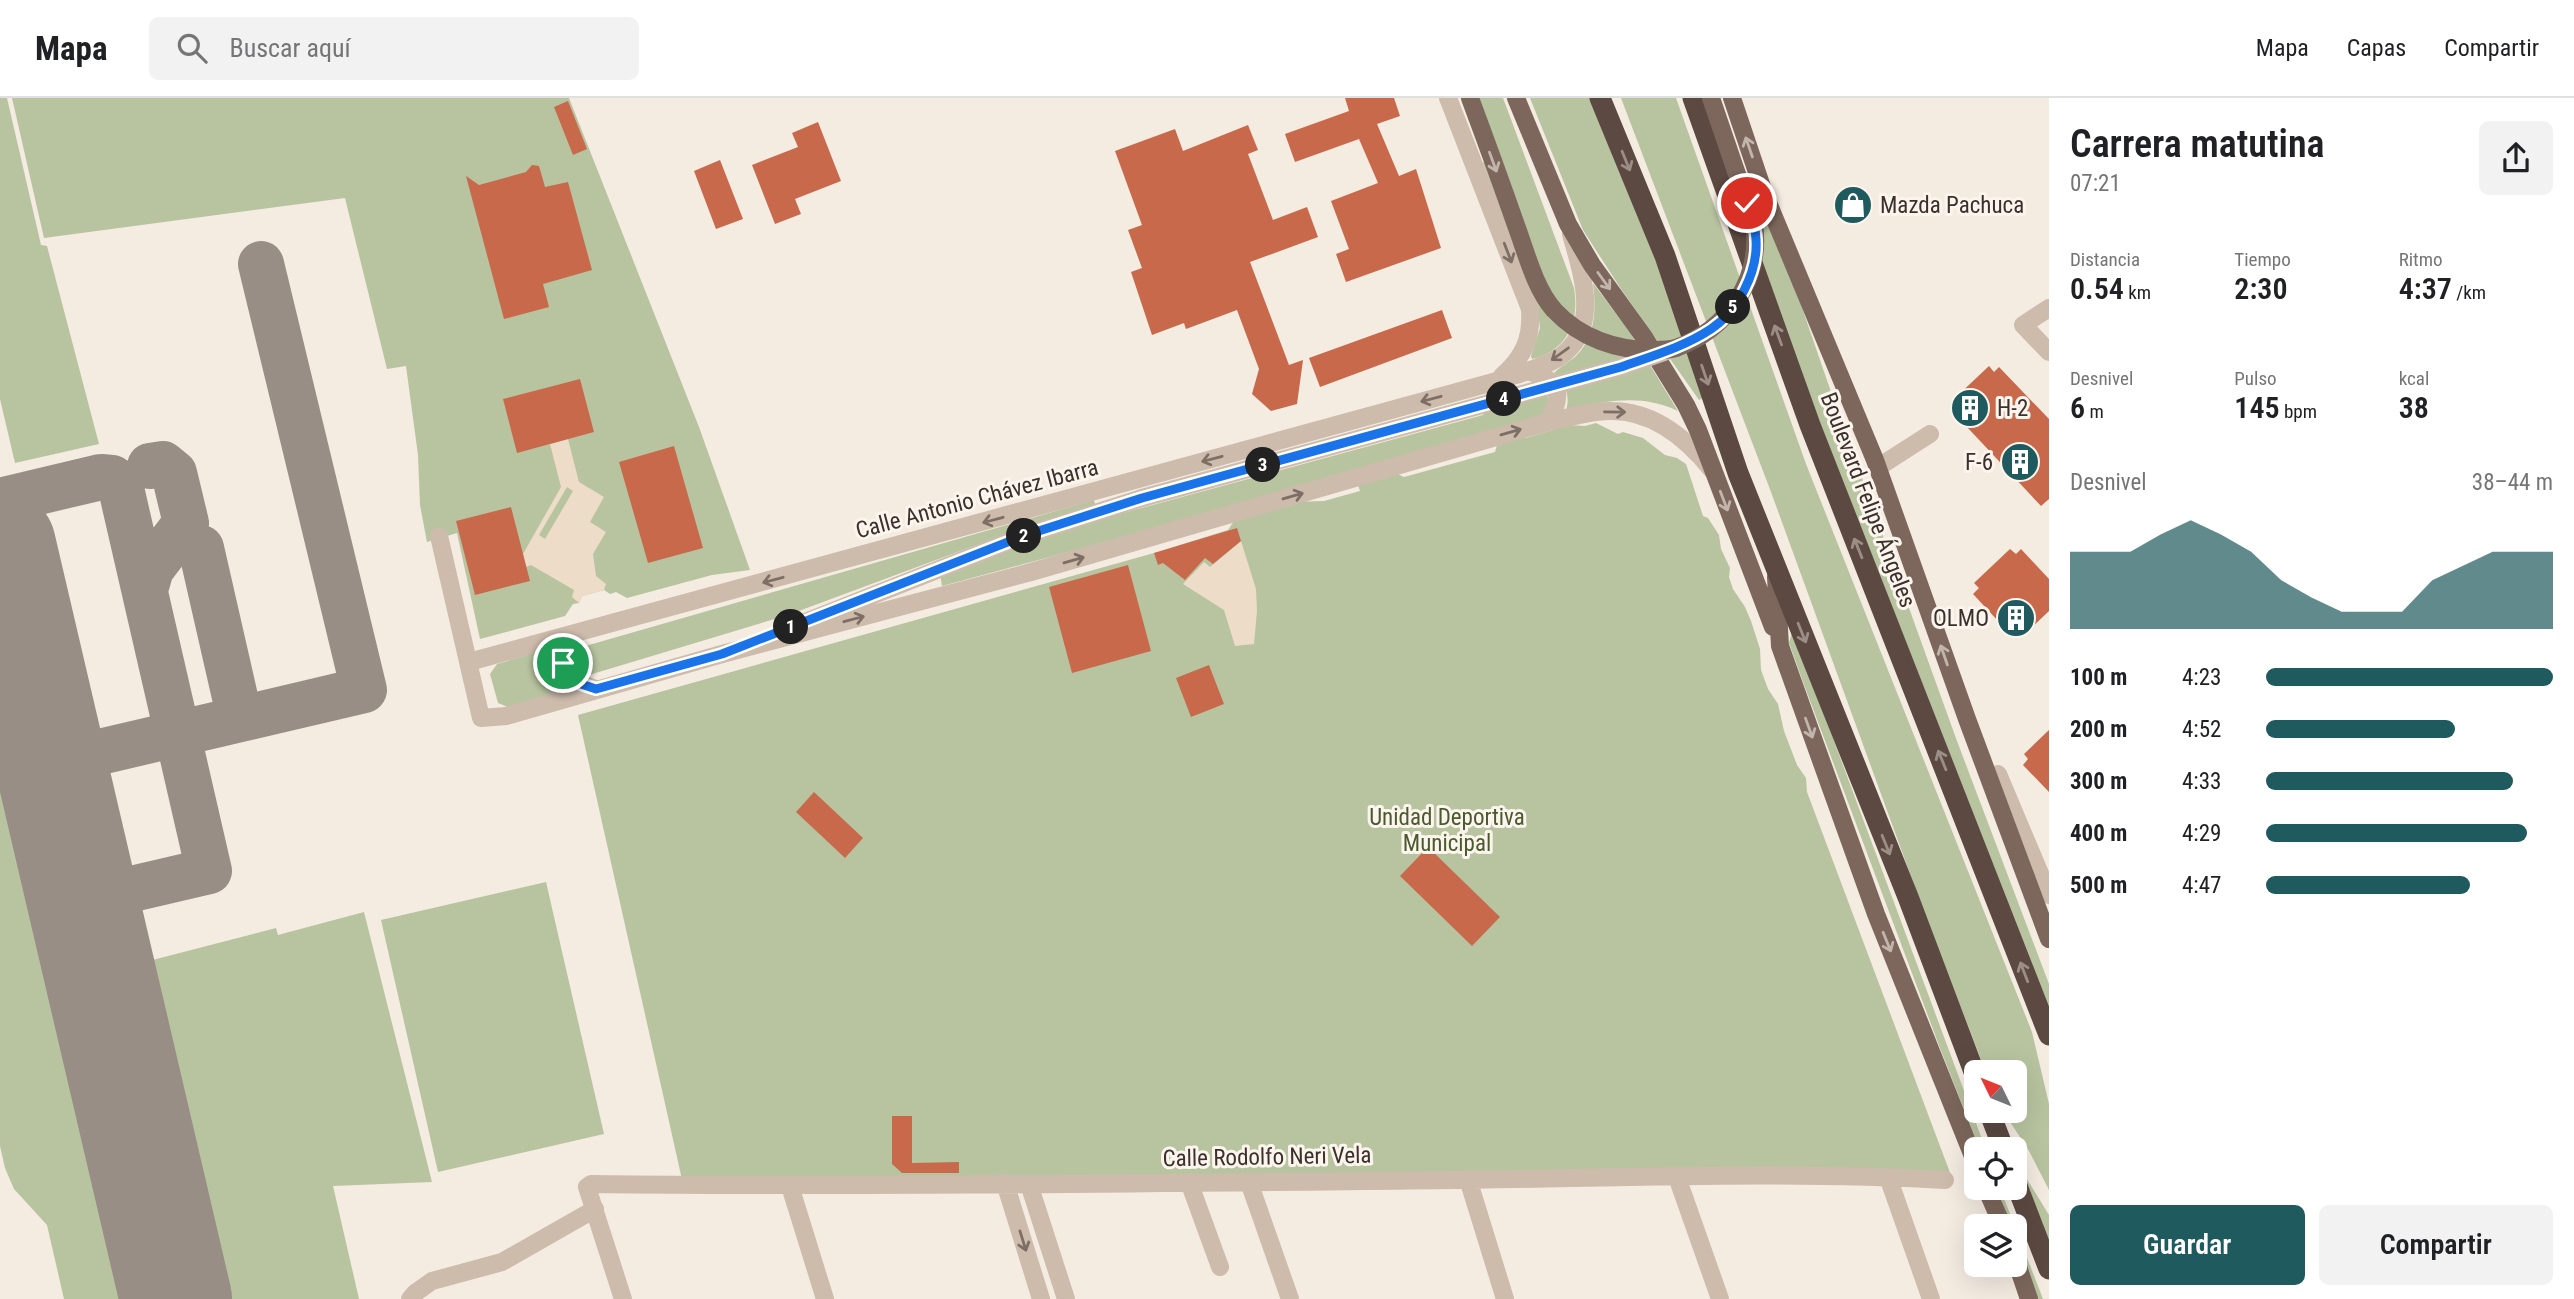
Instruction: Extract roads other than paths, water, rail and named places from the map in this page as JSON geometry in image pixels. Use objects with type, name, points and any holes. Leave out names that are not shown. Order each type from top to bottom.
[{"type":"highway","points":[[1600,98],[1665,256],[1738,473],[1908,897],[1970,1060]]},
{"type":"highway","name":"Boulevard Felipe Ángeles","points":[[1693,98],[1810,425],[2049,1035]]},
{"type":"highway","points":[[2022,1200],[2049,1269]]},
{"type":"main road","points":[[1470,98],[1535,275],[1552,308],[1578,330],[1607,344],[1647,350],[1673,349],[1714,327],[1734,305],[1750,277],[1757,242],[1754,224],[1711,98]]},
{"type":"main road","points":[[1516,98],[1568,224],[1592,265],[1644,337],[1686,405],[1698,430],[1780,646],[1876,915],[1965,1137]]},
{"type":"main road","name":"Boulevard Felipe Ángeles","points":[[1732,98],[1764,193],[1875,460],[2049,939]]},
{"type":"main road","points":[[1775,567],[1780,646]]},
{"type":"main road","points":[[2022,1277],[2029,1299]]},
{"type":"street","points":[[1448,98],[1530,309],[1531,325],[1525,350],[1516,365],[1497,381]]},
{"type":"street","name":"Calle Antonio Chávez Ibarra","points":[[469,662],[1497,381],[1528,370],[1558,358],[1578,337],[1585,318],[1587,300],[1568,224]]},
{"type":"street","points":[[2049,308],[2023,325],[2049,352]]},
{"type":"street","points":[[722,654],[1023,536],[1142,498],[1621,367],[1673,349]]},
{"type":"street","points":[[1528,370],[1544,376],[1557,390],[1555,409],[1548,422]]},
{"type":"street","points":[[439,536],[481,718],[506,716],[722,654],[1031,572],[1548,422],[1611,411],[1648,418],[1666,427],[1696,450],[1712,470]]},
{"type":"street","points":[[1875,460],[1880,466],[1930,434]]},
{"type":"street","points":[[578,632],[566,651],[563,663],[575,682],[596,689]]},
{"type":"street","points":[[1998,774],[2049,895]]},
{"type":"street","points":[[1678,1177],[1720,1299]]},
{"type":"street","name":"Calle Rodolfo Neri Vela","points":[[595,1209],[587,1187],[589,1185],[790,1186],[1678,1177],[1888,1177],[1945,1180]]},
{"type":"street","points":[[1888,1177],[1931,1299]]},
{"type":"street","points":[[1468,1180],[1505,1299]]},
{"type":"street","points":[[1189,1182],[1220,1267]]},
{"type":"street","points":[[1249,1182],[1290,1299]]},
{"type":"street","points":[[1005,1183],[1041,1299]]},
{"type":"street","points":[[1029,1184],[1066,1299]]},
{"type":"street","points":[[790,1186],[825,1299]]},
{"type":"street","points":[[413,1296],[432,1282],[502,1262],[595,1209],[623,1299]]},
{"type":"place","name":"Mazda Pachuca","points":[[1853,205]]},
{"type":"place","name":"H-2","points":[[1970,408]]},
{"type":"place","name":"F-6","points":[[2020,462]]},
{"type":"place","name":"OLMO","points":[[2016,618]]},
{"type":"park label","name":"Unidad Deportiva Municipal","points":[[1447,830]]}]
